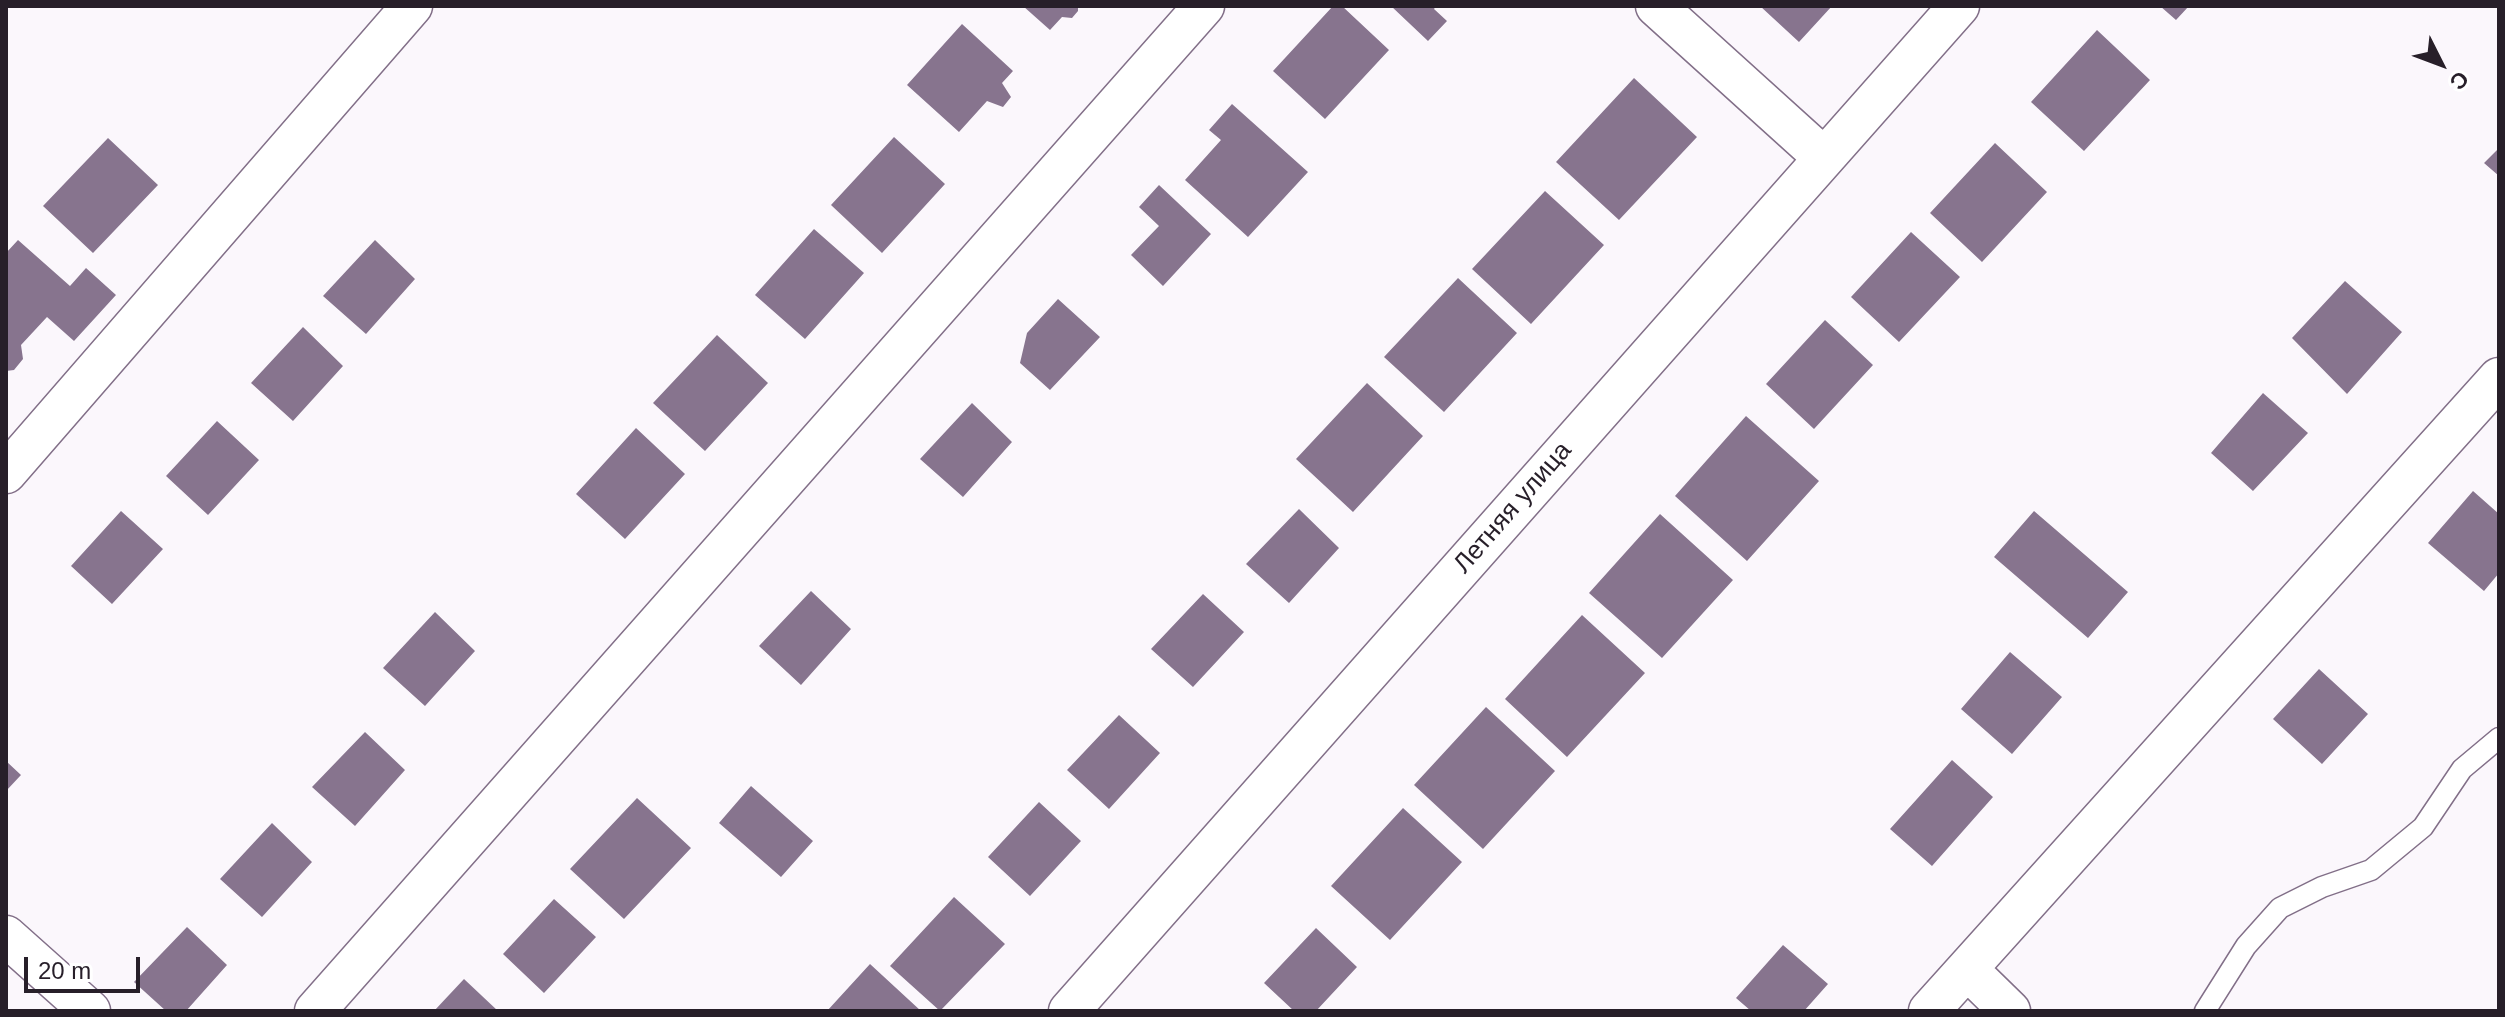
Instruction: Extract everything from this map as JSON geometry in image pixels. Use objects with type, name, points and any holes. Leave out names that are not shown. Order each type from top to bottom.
[{"type":"street","points":[[6,473],[412,6]]},
{"type":"street","points":[[315,1011],[1204,6]]},
{"type":"street","points":[[1656,6],[1823,157]]},
{"type":"street","name":"Летняя улица","points":[[1069,1011],[1959,6]]},
{"type":"street","points":[[1929,1011],[2499,378]]},
{"type":"street","points":[[6,936],[90,1011]]},
{"type":"street","points":[[1967,969],[2010,1011]]},
{"type":"lane","points":[[2205,1011],[2246,946],[2280,908],[2322,887],[2371,870],[2423,827],[2462,769],[2499,738]]},
{"type":"building","points":[[1023,6],[1078,6],[1078,11],[1072,18],[1062,17],[1050,30]]},
{"type":"building","points":[[1333,6],[1342,6],[1389,50],[1325,119],[1273,71]]},
{"type":"building","points":[[1391,6],[1436,6],[1434,9],[1447,21],[1428,41]]},
{"type":"building","points":[[1760,6],[1832,6],[1799,42]]},
{"type":"building","points":[[2160,6],[2189,6],[2176,20]]},
{"type":"building","points":[[962,24],[1013,71],[1002,83],[1011,97],[1003,107],[987,101],[959,132],[907,85]]},
{"type":"building","points":[[2097,30],[2150,80],[2084,151],[2031,102]]},
{"type":"building","points":[[1634,78],[1697,137],[1619,220],[1556,162]]},
{"type":"building","points":[[1232,104],[1308,172],[1248,237],[1185,180],[1221,140],[1209,130]]},
{"type":"building","points":[[894,137],[945,184],[882,253],[831,205]]},
{"type":"building","points":[[108,138],[158,185],[93,253],[43,206]]},
{"type":"building","points":[[1995,143],[2047,192],[1982,262],[1930,213]]},
{"type":"building","points":[[2499,148],[2499,176],[2484,163]]},
{"type":"building","points":[[1159,185],[1211,234],[1163,286],[1131,255],[1159,226],[1139,207]]},
{"type":"building","points":[[1545,191],[1604,245],[1531,324],[1472,269]]},
{"type":"building","points":[[814,229],[864,273],[805,339],[755,295]]},
{"type":"building","points":[[1911,232],[1960,277],[1899,342],[1851,297]]},
{"type":"building","points":[[18,240],[70,286],[86,268],[116,295],[74,341],[47,317],[21,345],[23,359],[14,370],[6,371],[6,253]]},
{"type":"building","points":[[375,240],[415,279],[366,334],[323,296]]},
{"type":"building","points":[[1458,278],[1517,333],[1444,412],[1384,357]]},
{"type":"building","points":[[2345,281],[2402,332],[2347,394],[2292,338]]},
{"type":"building","points":[[1058,299],[1100,337],[1050,390],[1020,363],[1027,333]]},
{"type":"building","points":[[1825,320],[1873,365],[1814,429],[1766,384]]},
{"type":"building","points":[[303,327],[343,366],[293,421],[251,383]]},
{"type":"building","points":[[717,335],[768,383],[705,451],[653,403]]},
{"type":"building","points":[[1367,383],[1423,436],[1353,512],[1296,459]]},
{"type":"building","points":[[2263,393],[2308,433],[2253,491],[2211,453]]},
{"type":"building","points":[[972,403],[1012,442],[963,497],[920,459]]},
{"type":"building","points":[[1746,416],[1819,481],[1747,561],[1675,496]]},
{"type":"building","points":[[217,421],[259,460],[208,515],[166,476]]},
{"type":"building","points":[[636,428],[685,474],[625,539],[576,494]]},
{"type":"building","points":[[2473,491],[2499,514],[2499,573],[2484,591],[2428,543]]},
{"type":"building","points":[[1299,509],[1339,548],[1289,603],[1246,564]]},
{"type":"building","points":[[121,511],[163,549],[112,604],[71,566]]},
{"type":"building","points":[[2034,511],[2128,592],[2088,638],[1994,557]]},
{"type":"building","points":[[1660,514],[1733,580],[1662,658],[1589,593]]},
{"type":"building","points":[[811,591],[851,629],[801,685],[759,646]]},
{"type":"building","points":[[1203,594],[1244,632],[1193,687],[1151,649]]},
{"type":"building","points":[[435,612],[475,651],[425,706],[383,668]]},
{"type":"building","points":[[1582,615],[1645,673],[1567,757],[1505,699]]},
{"type":"building","points":[[2010,652],[2062,697],[2012,754],[1961,709]]},
{"type":"building","points":[[2319,669],[2368,714],[2322,764],[2273,719]]},
{"type":"building","points":[[1486,707],[1555,771],[1483,849],[1414,785]]},
{"type":"building","points":[[1119,715],[1160,753],[1109,809],[1067,770]]},
{"type":"building","points":[[365,732],[405,770],[355,826],[312,787]]},
{"type":"building","points":[[1952,760],[1993,797],[1932,866],[1890,829]]},
{"type":"building","points":[[6,761],[21,775],[6,791]]},
{"type":"building","points":[[751,786],[813,841],[781,877],[719,823]]},
{"type":"building","points":[[637,798],[691,848],[624,919],[570,869]]},
{"type":"building","points":[[1039,802],[1081,841],[1030,896],[988,857]]},
{"type":"building","points":[[1403,808],[1462,862],[1390,940],[1331,886]]},
{"type":"building","points":[[272,823],[312,862],[262,917],[220,879]]},
{"type":"building","points":[[954,897],[1005,944],[940,1011],[890,966]]},
{"type":"building","points":[[554,899],[596,937],[544,993],[503,954]]},
{"type":"building","points":[[187,927],[227,965],[186,1011],[166,1011],[134,982]]},
{"type":"building","points":[[1316,928],[1357,967],[1316,1011],[1294,1011],[1264,983]]},
{"type":"building","points":[[1783,945],[1828,984],[1804,1011],[1751,1011],[1736,998]]},
{"type":"building","points":[[870,964],[921,1011],[827,1011]]},
{"type":"building","points":[[464,979],[498,1011],[434,1011]]}]
